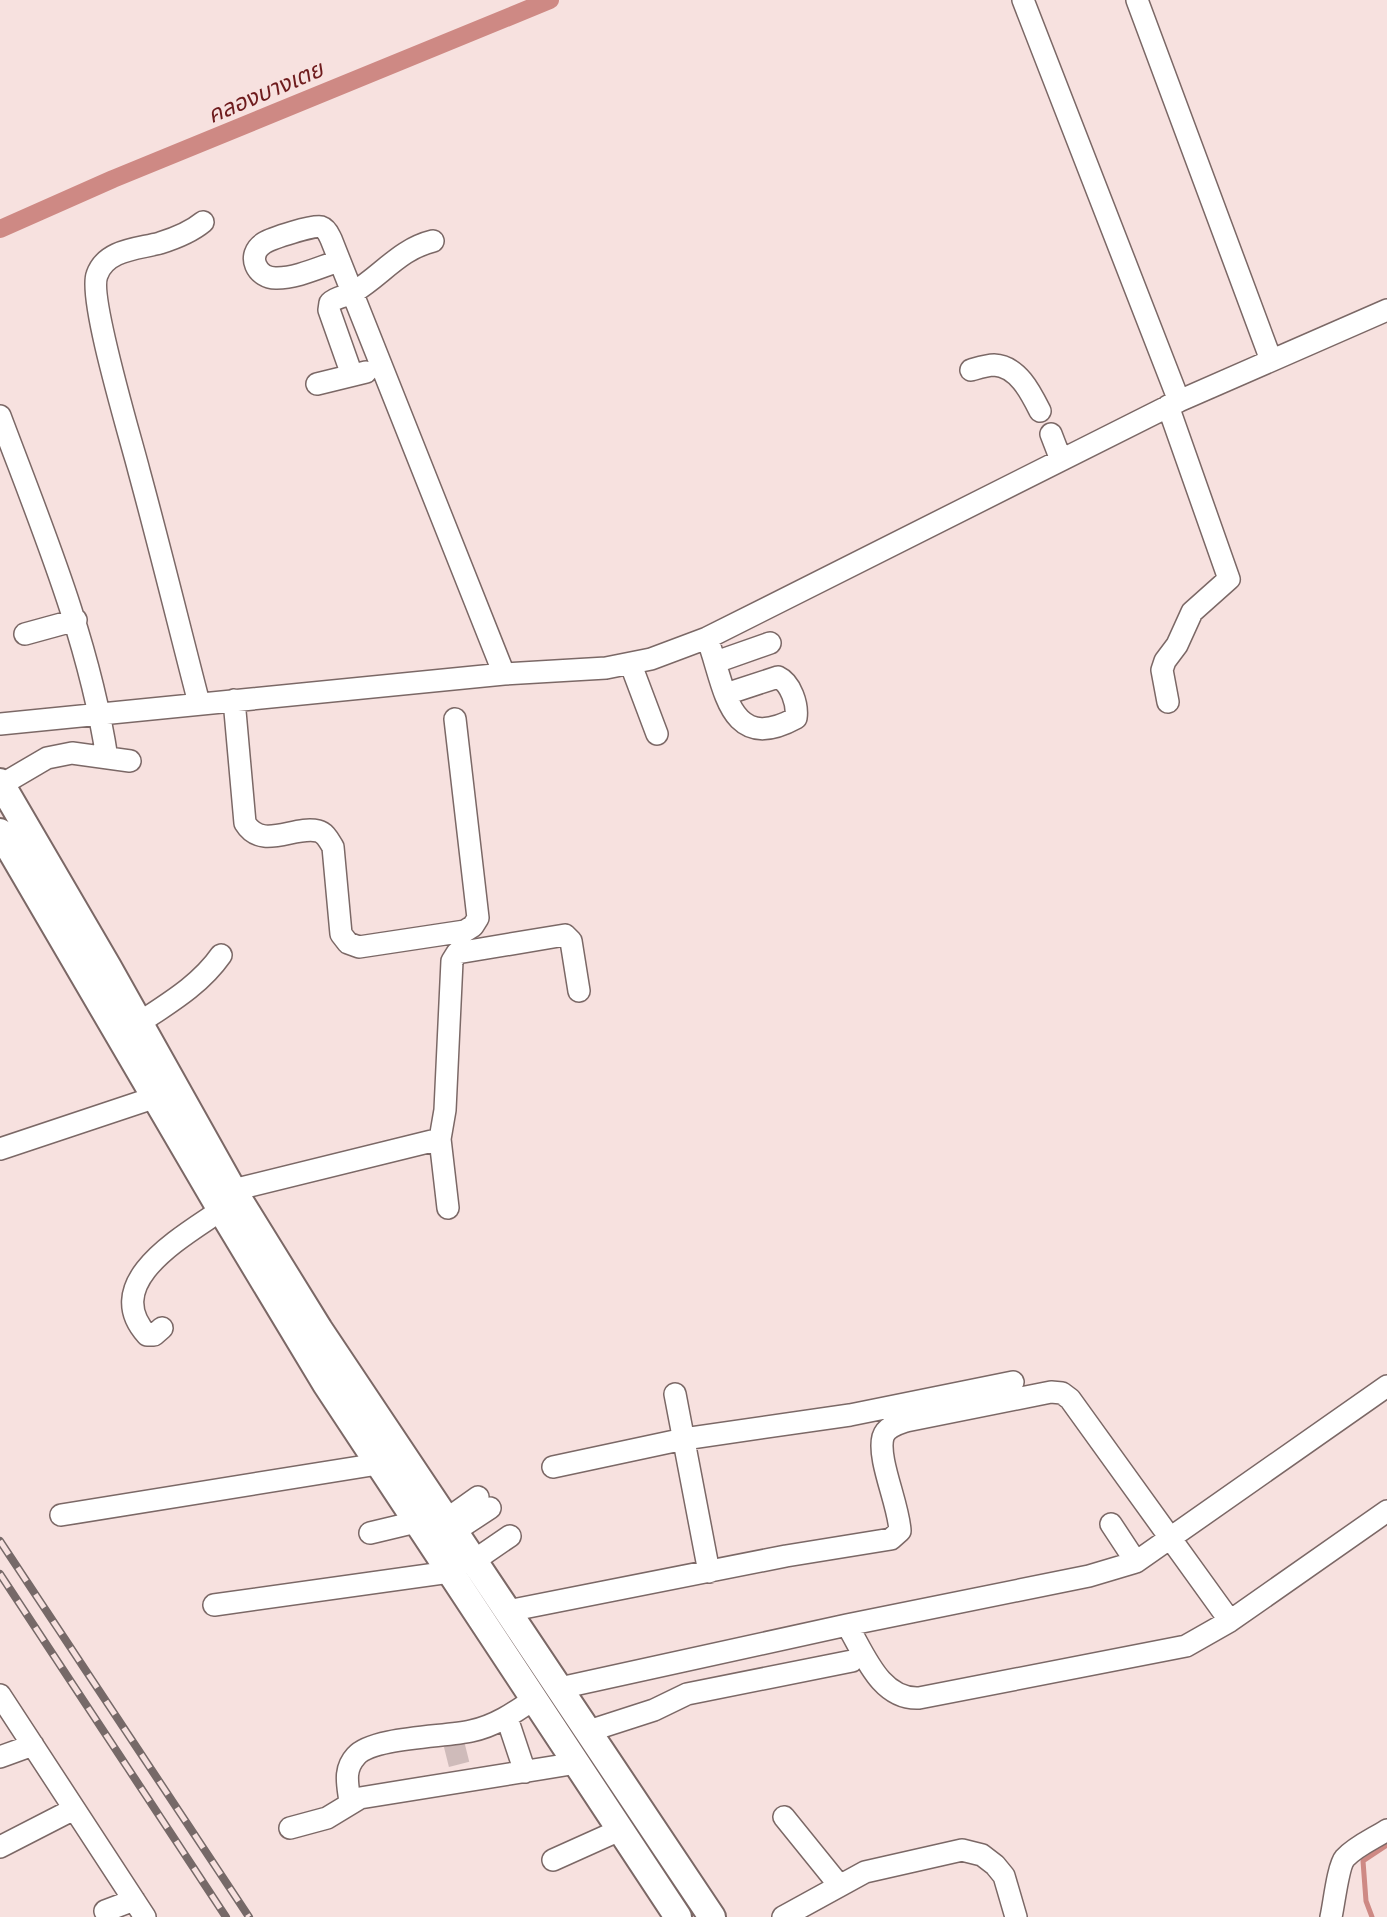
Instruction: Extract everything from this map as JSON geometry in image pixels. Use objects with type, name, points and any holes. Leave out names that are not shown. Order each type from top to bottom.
[{"type":"main road","points":[[1,784],[139,1023],[298,1338],[416,1522],[678,1917]]},
{"type":"main road","points":[[0,832],[156,1097],[334,1352],[712,1917]]},
{"type":"street","points":[[1023,0],[1174,404],[1228,579],[1192,612],[1177,645],[1165,661],[1162,670],[1168,702]]},
{"type":"street","points":[[1137,0],[1271,360]]},
{"type":"street","points":[[199,703],[109,358],[95,292],[97,275],[105,263],[126,250],[159,243],[203,222]]},
{"type":"street","points":[[352,375],[329,310],[330,303],[353,293],[400,255],[417,245],[433,241]]},
{"type":"street","points":[[340,261],[503,674]]},
{"type":"street","points":[[0,724],[503,674],[631,665],[707,638],[1174,404],[1387,310]]},
{"type":"street","points":[[971,370],[994,365],[1009,370],[1028,388],[1040,411]]},
{"type":"street","points":[[317,384],[381,368]]},
{"type":"street","points":[[1,421],[76,620],[101,714],[107,758]]},
{"type":"street","points":[[1051,434],[1061,460]]},
{"type":"street","points":[[26,634],[76,620]]},
{"type":"street","points":[[707,638],[726,694]]},
{"type":"street","points":[[716,662],[770,643]]},
{"type":"street","points":[[631,665],[657,734]]},
{"type":"street","points":[[234,700],[245,823],[250,832],[259,836],[318,831],[327,837],[333,847],[341,934],[348,943],[359,947],[465,930],[473,926],[478,918],[455,719]]},
{"type":"street","points":[[1,784],[47,758],[72,753],[130,761]]},
{"type":"street","points":[[448,1208],[440,1139],[445,1110],[452,961],[457,954],[565,935],[571,941],[579,992]]},
{"type":"street","points":[[139,1023],[186,992],[209,971],[221,955]]},
{"type":"street","points":[[0,1149],[156,1097]]},
{"type":"street","points":[[162,1328],[154,1335],[147,1335],[138,1325],[132,1304],[141,1273],[152,1259],[227,1200],[440,1139]]},
{"type":"street","points":[[553,1466],[684,1439],[850,1415],[1013,1382]]},
{"type":"street","points":[[560,1688],[847,1625],[1089,1576],[1136,1562],[1387,1386]]},
{"type":"street","points":[[508,1611],[786,1556],[891,1539],[900,1531],[899,1515],[884,1461],[883,1437],[891,1427],[906,1421],[1051,1392],[1062,1393],[1070,1399],[1173,1537],[1230,1621]]},
{"type":"street","points":[[676,1394],[709,1572]]},
{"type":"street","points":[[61,1515],[378,1464]]},
{"type":"street","points":[[451,1525],[484,1502]]},
{"type":"street","points":[[847,1625],[878,1677],[904,1698],[919,1698],[1186,1646],[1230,1621],[1387,1511]]},
{"type":"street","points":[[370,1533],[416,1522]]},
{"type":"street","points":[[1111,1524],[1136,1562]]},
{"type":"street","points":[[475,1560],[510,1536]]},
{"type":"street","points":[[214,1605],[450,1572]]},
{"type":"street","points":[[778,1641],[784,1674]]},
{"type":"street","points":[[589,1731],[654,1710],[687,1694],[852,1661]]},
{"type":"street","points":[[0,1695],[139,1909],[105,1912]]},
{"type":"street","points":[[350,1802],[346,1770],[357,1754],[388,1742],[453,1739],[507,1718],[534,1699]]},
{"type":"street","points":[[507,1718],[525,1772]]},
{"type":"street","points":[[0,1757],[33,1745]]},
{"type":"street","points":[[290,1828],[327,1818],[350,1802],[375,1794],[463,1774],[525,1772],[577,1763]]},
{"type":"street","points":[[0,1847],[74,1809]]},
{"type":"street","points":[[784,1817],[839,1885]]},
{"type":"street","points":[[553,1860],[622,1829]]},
{"type":"street","points":[[1331,1917],[1343,1860],[1387,1830]]},
{"type":"street","points":[[786,1916],[865,1872],[962,1850],[982,1855],[995,1864],[1004,1876],[1016,1917]]},
{"type":"waterway","name":"คลองบางเตย","points":[[0,229],[113,179],[550,0]]},
{"type":"waterway","points":[[1372,1917],[1366,1901],[1363,1861],[1387,1845]]},
{"type":"tunnel","points":[[454,1744],[460,1768]]},
{"type":"railway","points":[[0,1541],[249,1917]]},
{"type":"railway","points":[[0,1574],[226,1917]]}]
